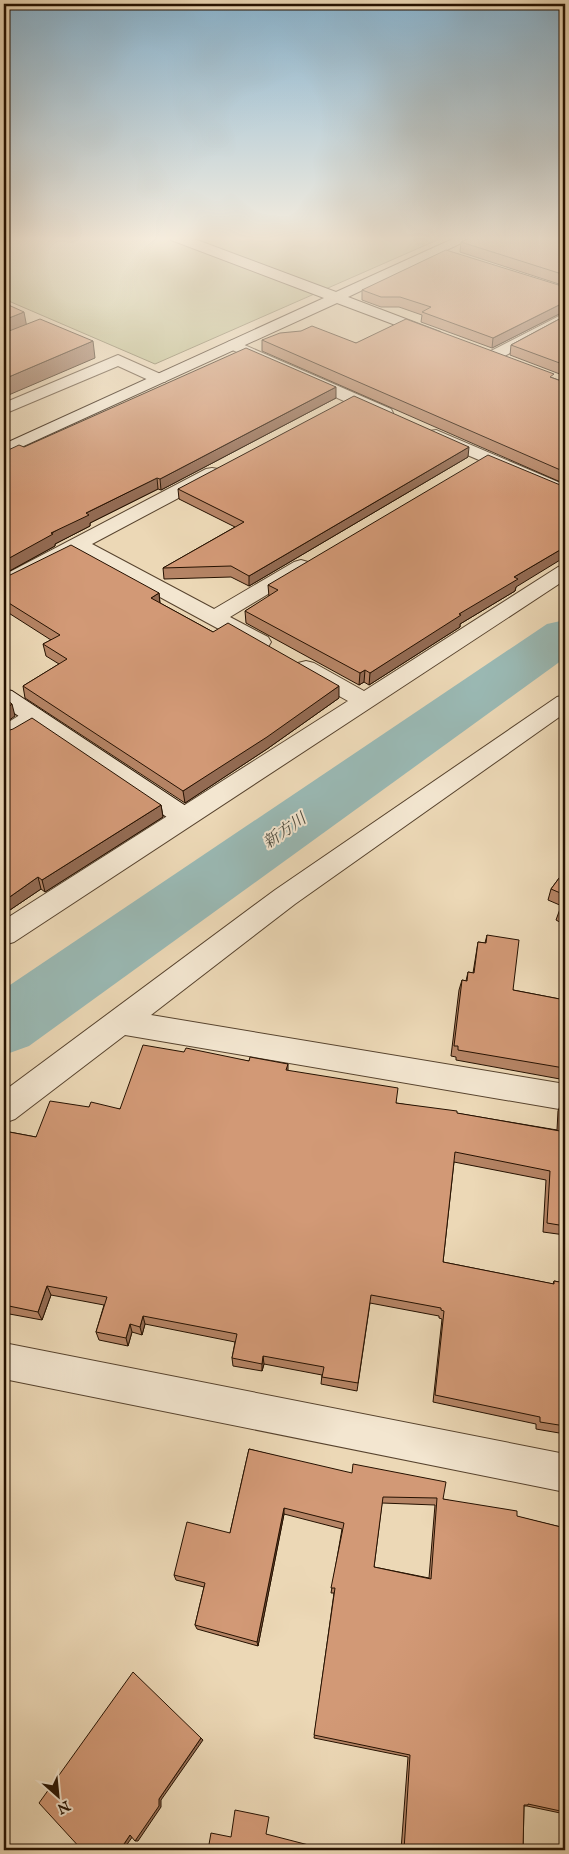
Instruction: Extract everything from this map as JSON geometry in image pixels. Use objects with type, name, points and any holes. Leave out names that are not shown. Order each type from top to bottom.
[{"type":"street","points":[[4,450],[280,324]]},
{"type":"street","points":[[405,324],[450,340]]},
{"type":"street","points":[[493,356],[553,324]]},
{"type":"street","points":[[233,345],[400,419]]},
{"type":"street","points":[[476,350],[511,363]]},
{"type":"street","points":[[4,409],[118,360],[159,379]]},
{"type":"street","points":[[334,408],[353,398]]},
{"type":"street","points":[[418,427],[565,492]]},
{"type":"street","points":[[466,468],[485,457]]},
{"type":"street","points":[[4,583],[231,463]]},
{"type":"street","points":[[77,544],[216,617],[366,701]]},
{"type":"street","points":[[216,617],[316,558]]},
{"type":"street","points":[[4,934],[183,816],[366,701],[565,571]]},
{"type":"street","points":[[4,696],[183,816]]},
{"type":"street","points":[[4,1109],[122,1022],[284,897],[565,702]]},
{"type":"street","points":[[4,735],[34,716]]},
{"type":"street","points":[[122,1022],[565,1097]]},
{"type":"street","points":[[4,1361],[565,1473]]},
{"type":"green space","points":[[61,324],[247,324],[155,364]]},
{"type":"building","points":[[28,324],[51,324],[93,341],[4,379],[4,333]]},
{"type":"building","points":[[397,324],[418,324],[554,374],[550,377],[565,384],[565,472],[262,340],[280,333],[301,331],[312,326],[356,343]]},
{"type":"building","points":[[453,324],[522,324],[493,338]]},
{"type":"building","points":[[551,324],[565,324],[565,365],[511,345]]},
{"type":"building","points":[[246,348],[336,387],[160,479],[157,478],[86,513],[89,515],[51,533],[53,534],[4,561],[4,452],[19,445],[24,447]]},
{"type":"building","points":[[354,396],[469,447],[249,576],[231,566],[163,568],[244,522],[178,489]]},
{"type":"building","points":[[488,455],[565,487],[565,547],[514,577],[518,579],[459,614],[461,615],[370,673],[365,670],[360,673],[245,611],[278,590],[268,585]]},
{"type":"building","points":[[71,545],[159,593],[151,598],[213,632],[228,623],[339,686],[267,737],[183,791],[23,686],[67,659],[43,644],[60,635],[4,600],[4,578]]},
{"type":"building","points":[[4,698],[12,704],[4,710]]},
{"type":"building","points":[[32,718],[161,805],[42,880],[38,877],[4,901],[4,732]]},
{"type":"building","points":[[565,870],[565,895],[551,889]]},
{"type":"building","points":[[565,902],[565,912],[560,909]]},
{"type":"building","points":[[487,935],[519,940],[513,990],[565,1000],[565,1072],[564,1068],[458,1050],[458,1046],[454,1046],[462,980],[467,981],[468,972],[474,973],[478,942],[486,943]]},
{"type":"building","points":[[143,1045],[184,1052],[186,1048],[249,1061],[250,1057],[288,1064],[286,1070],[398,1088],[396,1103],[457,1111],[457,1113],[560,1131],[562,1101],[565,1101],[565,1226],[547,1223],[550,1171],[455,1152],[443,1262],[554,1284],[554,1281],[565,1283],[565,1426],[540,1422],[540,1417],[435,1395],[444,1311],[441,1308],[371,1295],[358,1383],[322,1377],[324,1367],[263,1356],[262,1364],[232,1358],[237,1334],[143,1316],[140,1327],[130,1324],[126,1338],[96,1332],[107,1297],[47,1286],[38,1312],[4,1305],[4,1131],[36,1137],[50,1101],[89,1107],[91,1102],[120,1109]]},
{"type":"building","points":[[249,1449],[352,1473],[353,1464],[446,1482],[443,1499],[517,1511],[517,1516],[565,1528],[565,1812],[528,1804],[524,1805],[523,1850],[404,1850],[410,1755],[314,1735],[335,1588],[331,1588],[344,1523],[284,1508],[257,1642],[195,1625],[205,1583],[174,1575],[187,1522],[230,1533]],"holes":[[[383,1497],[437,1498],[431,1579],[374,1567]]]},
{"type":"building","points":[[133,1672],[201,1738],[159,1799],[159,1806],[135,1841],[130,1835],[120,1850],[82,1850],[39,1803]]},
{"type":"building","points":[[235,1810],[269,1817],[266,1834],[328,1850],[208,1850],[211,1833],[231,1837]]},
{"type":"waterway","name":"新方川","points":[[4,1026],[565,635]]}]
